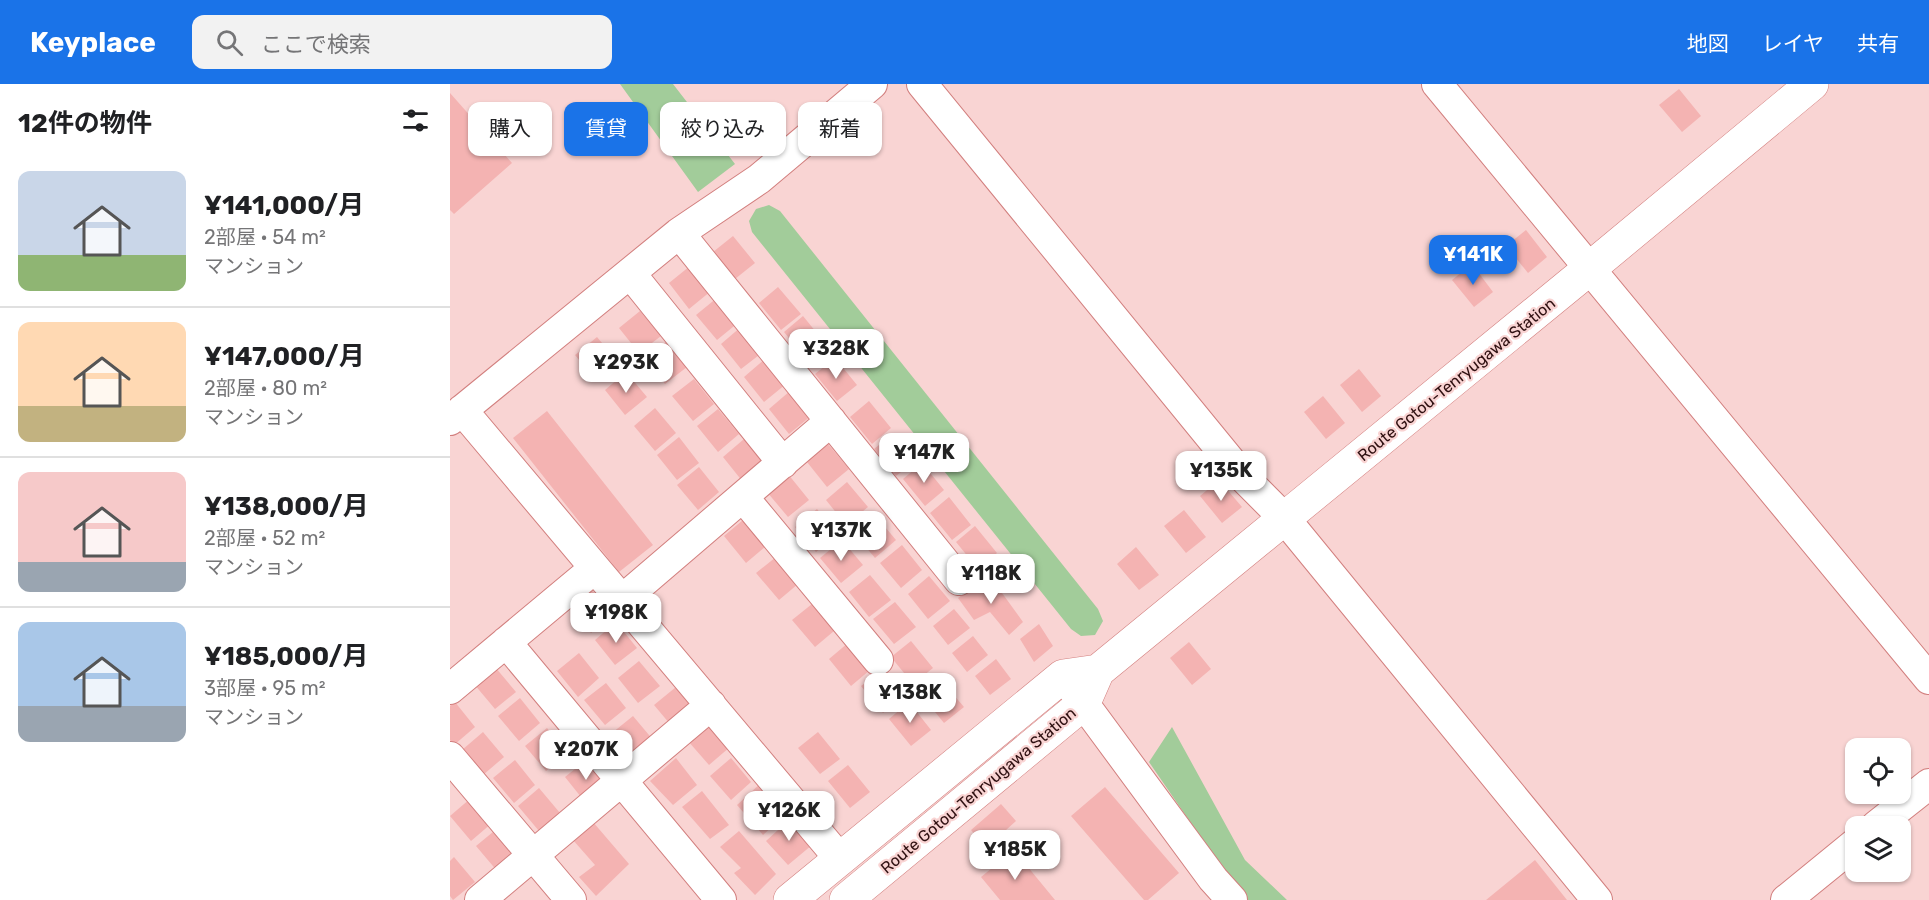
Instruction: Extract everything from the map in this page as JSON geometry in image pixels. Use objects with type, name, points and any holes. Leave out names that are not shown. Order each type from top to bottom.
[{"type":"main road","name":"Route Gotou-Tenryugawa Station","points":[[846,900],[1084,703],[1098,671],[1812,84]]},
{"type":"main road","points":[[1063,676],[1098,671]]},
{"type":"main road","name":"Route Gotou-Tenryugawa Station","points":[[790,900],[1063,676]]},
{"type":"street","points":[[840,859],[595,568],[456,415],[679,233],[759,179],[872,84]]},
{"type":"street","points":[[922,84],[1238,470],[1285,519],[1597,900]]},
{"type":"street","points":[[1437,84],[1929,679]]},
{"type":"street","points":[[679,233],[959,580]]},
{"type":"street","points":[[630,273],[783,463]]},
{"type":"street","points":[[622,600],[831,422]]},
{"type":"street","points":[[742,497],[879,660]]},
{"type":"street","points":[[450,689],[595,568]]},
{"type":"street","points":[[506,642],[721,900]]},
{"type":"street","points":[[1063,676],[1213,879],[1232,900]]},
{"type":"street","points":[[480,900],[711,705]]},
{"type":"street","points":[[450,757],[571,900]]},
{"type":"street","points":[[1888,816],[1929,783]]},
{"type":"street","points":[[1786,900],[1845,852]]},
{"type":"green space","points":[[620,84],[673,84],[687,102],[660,102],[660,139],[648,123],[648,102],[633,102]]},
{"type":"green space","points":[[672,156],[729,156],[735,164],[698,192]]},
{"type":"green space","points":[[769,205],[780,211],[1098,609],[1103,621],[1095,635],[1081,636],[1071,629],[752,232],[749,221],[756,209]]},
{"type":"green space","points":[[1172,727],[1245,860],[1287,900],[1248,900],[1221,867],[1149,762]]},
{"type":"building","points":[[1679,89],[1701,116],[1682,132],[1659,105]]},
{"type":"building","points":[[450,93],[468,113],[468,156],[506,156],[512,163],[454,214],[450,210]]},
{"type":"building","points":[[1526,230],[1547,257],[1528,273],[1506,246]]},
{"type":"building","points":[[733,236],[755,263],[735,279],[713,252]]},
{"type":"building","points":[[1472,264],[1493,292],[1474,307],[1452,280]]},
{"type":"building","points":[[690,266],[711,291],[689,309],[669,283]]},
{"type":"building","points":[[778,287],[801,314],[781,330],[759,303]]},
{"type":"building","points":[[718,297],[739,322],[717,340],[696,315]]},
{"type":"building","points":[[640,311],[661,336],[639,353],[619,328]]},
{"type":"building","points":[[803,316],[825,343],[806,359],[784,332]]},
{"type":"building","points":[[742,326],[763,352],[741,369],[721,344]]},
{"type":"building","points":[[597,337],[618,362],[596,380],[575,355]]},
{"type":"building","points":[[666,342],[687,367],[665,384],[645,359]]},
{"type":"building","points":[[835,358],[857,385],[837,401],[815,374]]},
{"type":"building","points":[[765,359],[786,384],[764,402],[744,377]]},
{"type":"building","points":[[1359,369],[1381,396],[1362,412],[1340,385]]},
{"type":"building","points":[[626,372],[647,397],[625,415],[605,390]]},
{"type":"building","points":[[694,379],[714,404],[693,421],[672,396]]},
{"type":"building","points":[[790,391],[811,416],[789,434],[769,409]]},
{"type":"building","points":[[1323,396],[1345,423],[1326,439],[1304,412]]},
{"type":"building","points":[[869,401],[891,428],[872,444],[850,417]]},
{"type":"building","points":[[655,408],[676,433],[655,451],[634,426]]},
{"type":"building","points":[[718,409],[739,434],[718,452],[697,426]]},
{"type":"building","points":[[547,411],[653,545],[619,572],[513,438]]},
{"type":"building","points":[[894,433],[916,460],[896,476],[874,449]]},
{"type":"building","points":[[679,437],[699,463],[677,480],[657,455]]},
{"type":"building","points":[[744,439],[765,465],[743,482],[723,457]]},
{"type":"building","points":[[828,444],[849,469],[827,487],[807,462]]},
{"type":"building","points":[[922,463],[944,490],[925,506],[903,479]]},
{"type":"building","points":[[699,467],[719,492],[698,510],[677,485]]},
{"type":"building","points":[[788,474],[809,500],[788,517],[767,492]]},
{"type":"building","points":[[1219,480],[1242,507],[1222,523],[1200,496]]},
{"type":"building","points":[[847,482],[868,507],[846,525],[826,500]]},
{"type":"building","points":[[949,497],[971,525],[952,540],[930,513]]},
{"type":"building","points":[[817,509],[837,534],[816,552],[795,527]]},
{"type":"building","points":[[1184,510],[1206,537],[1186,553],[1164,526]]},
{"type":"building","points":[[875,515],[896,540],[875,558],[854,533]]},
{"type":"building","points":[[743,520],[765,547],[746,563],[724,536]]},
{"type":"building","points":[[975,526],[997,553],[978,569],[956,542]]},
{"type":"building","points":[[842,540],[863,565],[841,583],[820,558]]},
{"type":"building","points":[[902,545],[922,570],[901,588],[880,563]]},
{"type":"building","points":[[1136,547],[1159,575],[1139,590],[1117,564]]},
{"type":"building","points":[[776,557],[798,584],[779,600],[756,573]]},
{"type":"building","points":[[870,575],[891,600],[869,617],[849,592]]},
{"type":"building","points":[[989,575],[1023,622],[1009,635],[990,612],[974,620],[958,598]]},
{"type":"building","points":[[929,576],[950,601],[928,619],[908,594]]},
{"type":"building","points":[[592,590],[613,615],[591,633],[571,608]]},
{"type":"building","points":[[895,602],[916,627],[894,644],[873,619]]},
{"type":"building","points":[[812,604],[834,631],[815,647],[792,620]]},
{"type":"building","points":[[954,609],[970,628],[948,645],[933,626]]},
{"type":"building","points":[[616,622],[637,648],[615,665],[595,640]]},
{"type":"building","points":[[1039,624],[1053,646],[1034,662],[1020,639]]},
{"type":"building","points":[[973,636],[988,655],[967,672],[952,653]]},
{"type":"building","points":[[911,641],[933,668],[913,684],[891,657]]},
{"type":"building","points":[[1189,642],[1211,669],[1192,685],[1170,658]]},
{"type":"building","points":[[848,643],[870,670],[851,686],[829,659]]},
{"type":"building","points":[[579,653],[599,678],[578,697],[557,671]]},
{"type":"building","points":[[996,659],[1011,679],[990,695],[975,676]]},
{"type":"building","points":[[639,661],[660,686],[638,703],[618,678]]},
{"type":"building","points":[[495,667],[516,692],[495,709],[474,684]]},
{"type":"building","points":[[881,671],[903,697],[883,713],[861,686]]},
{"type":"building","points":[[941,680],[964,707],[944,723],[922,696]]},
{"type":"building","points":[[606,683],[626,708],[605,725],[584,700]]},
{"type":"building","points":[[676,687],[697,712],[675,730],[654,705]]},
{"type":"building","points":[[520,698],[540,723],[519,741],[498,716]]},
{"type":"building","points":[[455,702],[475,727],[454,745],[450,740],[450,706]]},
{"type":"building","points":[[909,702],[931,730],[911,746],[889,719]]},
{"type":"building","points":[[633,716],[654,741],[632,758],[612,733]]},
{"type":"building","points":[[709,723],[730,747],[709,765],[688,741]]},
{"type":"building","points":[[547,728],[567,753],[546,771],[525,746]]},
{"type":"building","points":[[483,732],[504,757],[483,775],[462,750]]},
{"type":"building","points":[[818,732],[840,759],[820,774],[798,748]]},
{"type":"building","points":[[676,758],[697,785],[673,805],[650,781]]},
{"type":"building","points":[[731,758],[751,782],[731,800],[710,776]]},
{"type":"building","points":[[515,760],[535,785],[514,803],[493,778]]},
{"type":"building","points":[[586,760],[607,785],[585,802],[565,777]]},
{"type":"building","points":[[848,765],[870,792],[850,808],[828,781]]},
{"type":"building","points":[[762,782],[788,812],[763,835],[737,805]]},
{"type":"building","points":[[1105,787],[1179,873],[1148,900],[1144,900],[1071,816]]},
{"type":"building","points":[[539,788],[560,813],[539,831],[518,806]]},
{"type":"building","points":[[702,791],[729,825],[710,839],[682,807]]},
{"type":"building","points":[[471,798],[492,823],[471,841],[450,816]]},
{"type":"building","points":[[1001,804],[1016,821],[986,848],[971,830]]},
{"type":"building","points":[[791,818],[812,845],[788,865],[766,841]]},
{"type":"building","points":[[593,822],[629,864],[596,896],[579,877],[595,865],[573,840]]},
{"type":"building","points":[[499,827],[520,853],[498,872],[476,846]]},
{"type":"building","points":[[739,831],[776,874],[755,895],[734,873],[741,868],[720,847]]},
{"type":"building","points":[[1014,850],[1055,900],[1000,900],[981,877]]},
{"type":"building","points":[[454,857],[475,882],[453,900],[450,896],[450,861]]},
{"type":"building","points":[[1535,860],[1567,900],[1486,900]]}]
